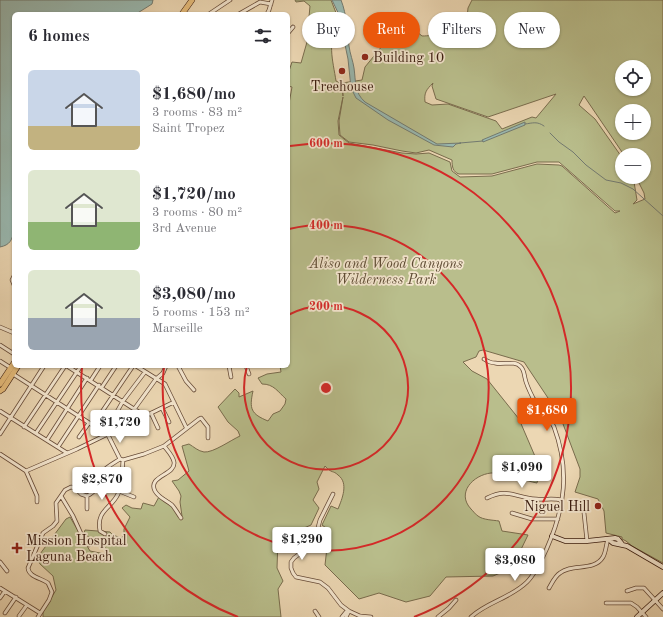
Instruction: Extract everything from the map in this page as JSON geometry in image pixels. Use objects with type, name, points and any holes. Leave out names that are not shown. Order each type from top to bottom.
[{"type":"highway","points":[[183,12],[192,0]]},
{"type":"highway","points":[[0,391],[3,389],[12,368]]},
{"type":"highway","points":[[0,384],[16,368]]},
{"type":"street","points":[[212,12],[230,0]]},
{"type":"street","points":[[267,12],[272,0]]},
{"type":"street","points":[[242,12],[260,2],[271,4]]},
{"type":"street","points":[[290,31],[293,27]]},
{"type":"street","points":[[0,328],[12,332]]},
{"type":"street","points":[[0,345],[12,353]]},
{"type":"street","points":[[0,360],[12,366]]},
{"type":"street","points":[[470,617],[512,593],[527,582],[539,564],[558,519],[564,475],[560,448],[550,419],[533,398],[521,366],[516,363],[496,363],[484,360]]},
{"type":"street","points":[[0,434],[43,368]]},
{"type":"street","points":[[24,427],[65,368]]},
{"type":"street","points":[[70,368],[99,385],[145,416]]},
{"type":"street","points":[[36,433],[80,368]]},
{"type":"street","points":[[91,380],[99,368]]},
{"type":"street","points":[[102,387],[115,368]]},
{"type":"street","points":[[94,425],[132,368]]},
{"type":"street","points":[[139,368],[165,384],[186,427]]},
{"type":"street","points":[[135,408],[165,368]]},
{"type":"street","points":[[179,368],[186,381],[194,390]]},
{"type":"street","points":[[230,368],[232,377]]},
{"type":"street","points":[[247,368],[249,374]]},
{"type":"street","points":[[114,417],[123,401],[145,372]]},
{"type":"street","points":[[10,375],[31,386],[108,435],[122,460],[119,491],[116,498],[101,516],[99,526],[100,531],[105,534]]},
{"type":"street","points":[[47,440],[87,378]]},
{"type":"street","points":[[58,447],[99,385]]},
{"type":"street","points":[[26,471],[108,435],[139,418],[174,402]]},
{"type":"street","points":[[162,408],[169,422]]},
{"type":"street","points":[[0,411],[67,453]]},
{"type":"street","points":[[151,413],[158,428]]},
{"type":"street","points":[[139,418],[146,433]]},
{"type":"street","points":[[87,496],[95,490],[101,474],[122,460],[144,454],[164,446],[186,427],[201,418],[208,427],[208,438]]},
{"type":"street","points":[[79,437],[89,423]]},
{"type":"street","points":[[164,446],[174,462],[173,467],[156,480],[154,489],[164,500],[172,505],[181,518]]},
{"type":"street","points":[[0,455],[26,471],[37,496],[37,502]]},
{"type":"street","points":[[38,617],[49,600],[52,592],[48,583],[32,575],[28,568],[43,533],[54,526],[57,520],[56,503],[65,490],[71,487],[87,496]]},
{"type":"street","points":[[119,491],[134,497]]},
{"type":"street","points":[[487,498],[498,493],[508,493],[530,499],[538,500],[550,498],[561,500]]},
{"type":"street","points":[[333,494],[320,520],[314,543],[291,562],[292,573],[296,577],[320,582],[328,588],[341,605],[349,611],[360,616],[371,617]]},
{"type":"street","points":[[61,496],[73,516],[84,540],[89,545]]},
{"type":"street","points":[[87,496],[87,509]]},
{"type":"street","points":[[512,513],[532,519],[558,519]]},
{"type":"street","points":[[584,513],[588,541]]},
{"type":"street","points":[[552,536],[565,541],[618,539],[622,544],[663,567]]},
{"type":"street","points":[[549,588],[559,574],[564,570],[590,565],[600,561],[605,552],[608,539]]},
{"type":"street","points":[[0,562],[7,571]]},
{"type":"street","points":[[0,588],[40,613]]},
{"type":"street","points":[[627,591],[636,588],[644,588],[663,609]]},
{"type":"street","points":[[0,598],[5,591]]},
{"type":"street","points":[[637,617],[644,615],[663,593]]},
{"type":"street","points":[[5,613],[16,597]]},
{"type":"street","points":[[438,617],[456,600]]},
{"type":"street","points":[[606,603],[631,603],[644,615]]},
{"type":"street","points":[[19,616],[27,605]]},
{"type":"street","points":[[315,611],[319,617]]},
{"type":"street","points":[[342,617],[349,611]]},
{"type":"street","points":[[346,617],[349,611]]},
{"type":"green space","points":[[295,0],[331,0],[336,12],[309,12],[310,6],[304,1],[296,2]]},
{"type":"green space","name":"Aliso and Wood Canyons Wilderness Park","points":[[472,0],[663,0],[663,563],[632,546],[622,539],[622,537],[606,533],[604,511],[598,499],[575,492],[580,477],[580,469],[560,416],[524,362],[483,350],[479,351],[476,357],[463,362],[472,371],[487,379],[519,419],[540,468],[537,483],[507,475],[491,473],[478,477],[466,491],[465,497],[467,503],[477,515],[485,519],[499,521],[502,531],[528,535],[512,568],[493,576],[446,577],[430,596],[406,602],[379,593],[359,599],[325,565],[329,530],[322,525],[331,506],[338,509],[343,496],[344,487],[341,478],[325,466],[317,482],[319,489],[313,500],[319,508],[311,525],[278,539],[277,568],[283,581],[278,589],[281,617],[43,617],[43,612],[56,590],[53,576],[40,564],[37,558],[66,519],[70,517],[90,551],[105,554],[108,553],[104,546],[87,536],[84,533],[85,530],[110,532],[121,538],[124,535],[124,529],[130,517],[122,508],[126,505],[132,508],[141,509],[143,503],[154,506],[160,495],[172,503],[179,515],[182,516],[180,502],[181,496],[172,481],[178,480],[189,471],[182,446],[189,444],[200,451],[208,452],[240,436],[238,431],[228,422],[218,407],[235,389],[239,393],[239,397],[253,391],[251,402],[253,410],[258,416],[268,421],[273,414],[280,411],[285,404],[286,399],[278,391],[270,385],[262,384],[258,378],[267,374],[281,372],[280,368],[290,368],[290,98],[292,87],[290,86],[290,68],[292,62],[301,63],[305,48],[332,48],[332,58],[336,81],[342,84],[343,96],[342,83],[362,80],[365,67],[380,48],[420,48],[420,34],[422,36],[428,36],[428,48],[496,48],[496,12],[468,12]],"holes":[[[433,83],[432,86],[436,99],[488,117],[556,94],[536,118],[532,117],[502,129],[496,121],[448,104],[432,105],[425,102],[425,94]],[[343,97],[339,121],[340,135],[349,142],[416,153],[429,150],[452,160],[453,169],[459,174],[492,174],[537,162],[559,162],[615,211],[620,211],[615,213],[559,165],[537,164],[492,176],[460,177],[452,171],[450,162],[429,153],[416,154],[402,153],[349,143],[339,135],[338,121]]]},
{"type":"water","points":[[0,0],[153,0],[152,4],[139,12],[12,12],[12,237],[10,242],[0,247]]},
{"type":"water","points":[[332,0],[341,0],[345,12],[338,12]]},
{"type":"water","points":[[346,48],[349,48],[354,68],[357,91],[365,102],[437,144],[461,143],[456,144],[453,147],[434,145],[388,120],[356,98],[351,88]]},
{"type":"water","points":[[525,122],[525,125],[483,142],[482,140]]},
{"type":"waterway","points":[[525,124],[537,123],[544,126]]},
{"type":"waterway","points":[[550,133],[586,165],[606,180],[621,183],[633,189],[663,216]]},
{"type":"waterway","points":[[460,143],[483,141]]},
{"type":"place","name":"Building 10","points":[[365,57]]},
{"type":"place","name":"Treehouse","points":[[342,71]]},
{"type":"place","name":"Niguel Hill","points":[[598,506]]},
{"type":"place","name":"Mission Hospital Laguna Beach","points":[[17,548]]}]
